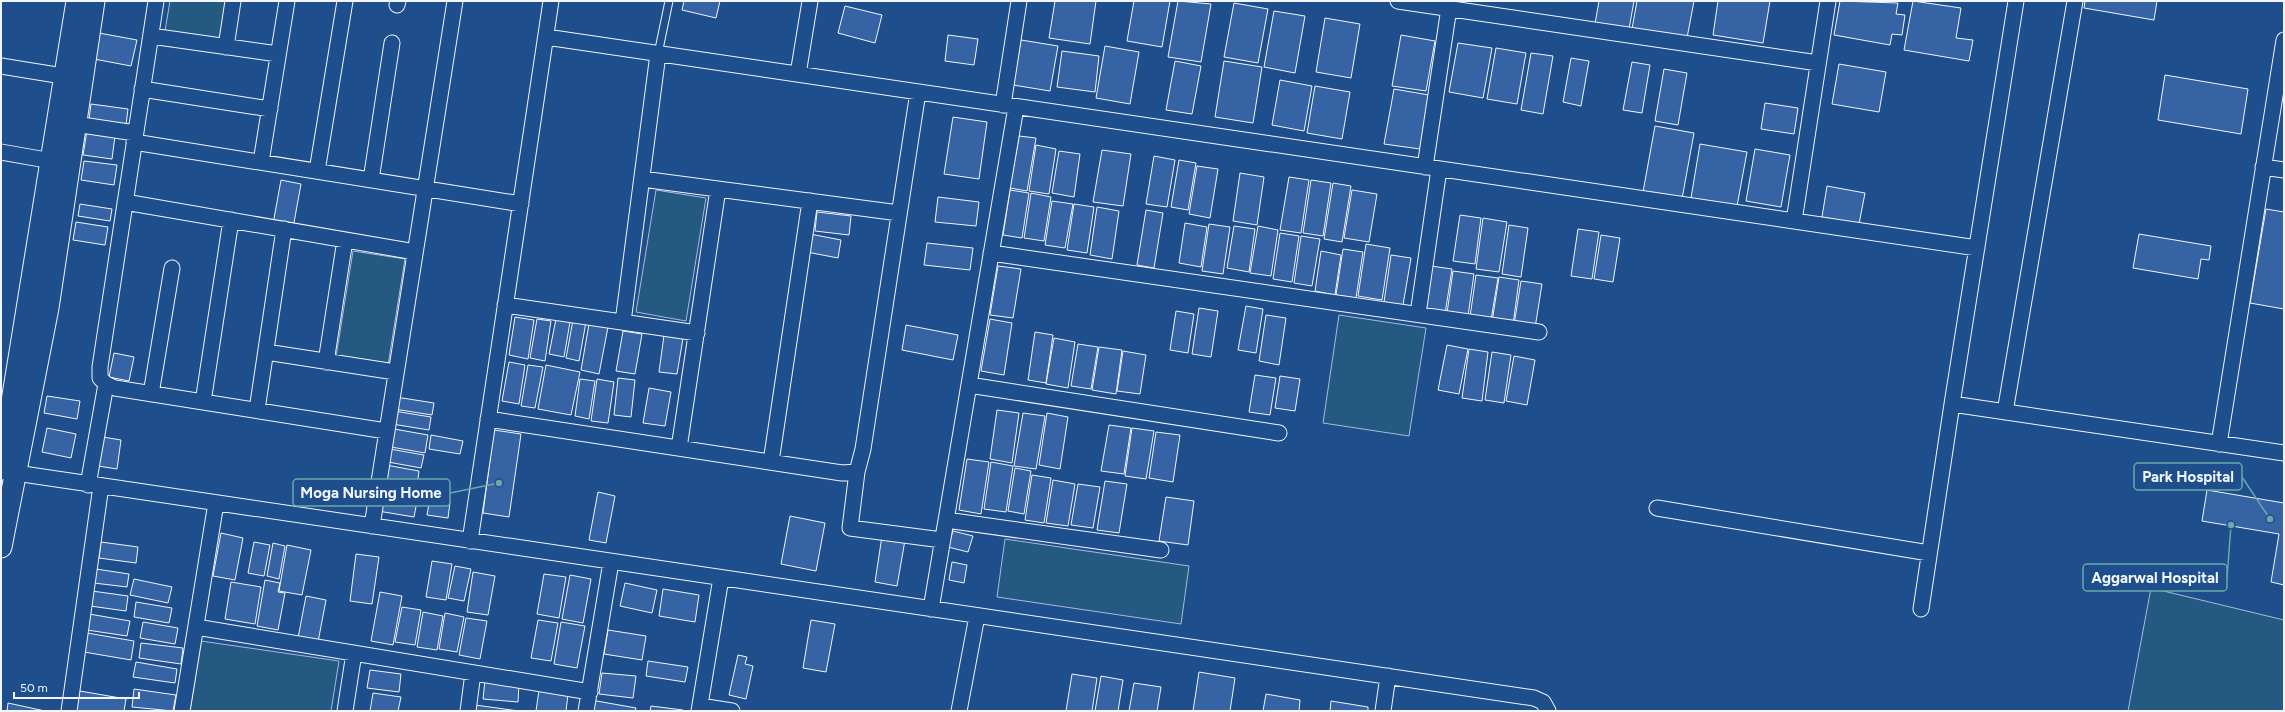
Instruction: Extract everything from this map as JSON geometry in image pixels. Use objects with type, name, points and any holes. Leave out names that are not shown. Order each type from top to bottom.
[{"type":"street","points":[[8,471],[48,308],[75,124],[74,78],[77,1]]},
{"type":"street","points":[[1,547],[8,471],[52,161],[94,1]]},
{"type":"street","points":[[156,1],[100,367],[100,378],[106,384],[115,388],[386,430]]},
{"type":"street","points":[[226,47],[233,1]]},
{"type":"street","points":[[261,162],[287,1]]},
{"type":"street","points":[[317,171],[345,1]]},
{"type":"street","points":[[372,526],[395,372],[455,1]]},
{"type":"street","points":[[470,541],[551,1]]},
{"type":"street","points":[[798,74],[810,1]]},
{"type":"street","points":[[931,609],[991,253],[1009,106],[1018,1]]},
{"type":"street","points":[[1398,1],[1818,63]]},
{"type":"street","points":[[1794,221],[1828,1]]},
{"type":"street","points":[[1921,609],[2016,1]]},
{"type":"street","points":[[2005,412],[2075,1]]},
{"type":"street","points":[[1418,314],[1449,8]]},
{"type":"street","points":[[151,36],[278,54]]},
{"type":"street","points":[[546,37],[1978,248]]},
{"type":"street","points":[[2218,444],[2284,40]]},
{"type":"street","points":[[371,180],[392,43]]},
{"type":"street","points":[[623,322],[658,54]]},
{"type":"street","points":[[1,66],[74,78]]},
{"type":"street","points":[[142,89],[270,109]]},
{"type":"street","points":[[918,92],[863,449],[857,472],[850,528],[942,540]]},
{"type":"street","points":[[75,124],[261,162],[521,204]]},
{"type":"street","points":[[1,152],[52,161]]},
{"type":"street","points":[[2263,167],[2284,170]]},
{"type":"street","points":[[642,179],[899,213]]},
{"type":"street","points":[[679,448],[718,189]]},
{"type":"street","points":[[771,462],[810,201]]},
{"type":"street","points":[[125,202],[415,252]]},
{"type":"street","points":[[203,402],[231,220]]},
{"type":"street","points":[[257,410],[284,229]]},
{"type":"street","points":[[326,362],[345,240]]},
{"type":"street","points":[[991,253],[1539,332]]},
{"type":"street","points":[[151,394],[172,268]]},
{"type":"street","points":[[505,305],[697,333]]},
{"type":"street","points":[[266,352],[395,372]]},
{"type":"street","points":[[70,711],[106,384]]},
{"type":"street","points":[[969,385],[1279,433]]},
{"type":"street","points":[[1952,404],[2284,453]]},
{"type":"street","points":[[488,419],[842,473],[857,472]]},
{"type":"street","points":[[8,471],[611,562],[1534,698],[1543,702],[1548,711]]},
{"type":"street","points":[[182,711],[216,503]]},
{"type":"street","points":[[1656,508],[1929,554]]},
{"type":"street","points":[[946,520],[1162,550]]},
{"type":"street","points":[[586,711],[611,562]]},
{"type":"street","points":[[721,578],[700,708],[732,711]]},
{"type":"street","points":[[959,711],[977,616]]},
{"type":"street","points":[[196,627],[590,692]]},
{"type":"street","points":[[345,711],[354,653]]},
{"type":"street","points":[[468,711],[473,673]]},
{"type":"street","points":[[1383,711],[1388,676]]},
{"type":"lane","points":[[658,54],[667,1]]},
{"type":"shaded area","points":[[170,1],[228,1],[222,39],[165,31]]},
{"type":"shaded area","points":[[656,190],[706,198],[686,321],[636,312]]},
{"type":"shaded area","points":[[353,251],[405,259],[388,365],[336,357]]},
{"type":"shaded area","points":[[1339,315],[1426,328],[1409,436],[1323,423]]},
{"type":"shaded area","points":[[1005,539],[1189,566],[1181,624],[997,597]]},
{"type":"shaded area","points":[[2151,588],[2284,620],[2284,711],[2128,711]]},
{"type":"shaded area","points":[[201,641],[339,661],[331,711],[190,711]]},
{"type":"building","points":[[684,1],[720,1],[716,18],[682,10]]},
{"type":"building","points":[[1055,1],[1096,1],[1090,44],[1049,38]]},
{"type":"building","points":[[1134,1],[1170,1],[1162,47],[1127,41]]},
{"type":"building","points":[[1178,1],[1211,4],[1201,62],[1168,57]]},
{"type":"building","points":[[1599,1],[1634,1],[1629,29],[1595,24]]},
{"type":"building","points":[[1637,1],[1694,1],[1687,38],[1632,29]]},
{"type":"building","points":[[1718,1],[1770,1],[1763,43],[1713,35]]},
{"type":"building","points":[[1840,1],[1898,3],[1896,14],[1905,15],[1902,35],[1892,34],[1890,45],[1834,35]]},
{"type":"building","points":[[1913,1],[1961,8],[1956,38],[1973,40],[1969,61],[1904,50]]},
{"type":"building","points":[[2085,1],[2157,1],[2154,20],[2084,8]]},
{"type":"building","points":[[1234,3],[1268,9],[1258,63],[1224,57]]},
{"type":"building","points":[[845,6],[882,15],[875,43],[838,33]]},
{"type":"building","points":[[1274,11],[1305,16],[1295,73],[1264,67]]},
{"type":"building","points":[[1325,18],[1360,24],[1351,78],[1316,72]]},
{"type":"building","points":[[99,33],[137,40],[131,66],[94,59]]},
{"type":"building","points":[[948,35],[978,39],[974,65],[945,61]]},
{"type":"building","points":[[1401,35],[1435,41],[1426,91],[1392,86]]},
{"type":"building","points":[[1021,40],[1058,46],[1050,91],[1013,85]]},
{"type":"building","points":[[1458,43],[1492,48],[1483,98],[1449,92]]},
{"type":"building","points":[[1105,46],[1139,52],[1130,104],[1096,98]]},
{"type":"building","points":[[1496,48],[1526,53],[1517,104],[1487,99]]},
{"type":"building","points":[[1062,51],[1099,56],[1095,92],[1057,87]]},
{"type":"building","points":[[1531,53],[1553,56],[1543,114],[1521,110]]},
{"type":"building","points":[[1571,58],[1589,61],[1581,106],[1563,102]]},
{"type":"building","points":[[1175,61],[1201,66],[1192,114],[1166,110]]},
{"type":"building","points":[[1224,61],[1262,67],[1253,123],[1215,117]]},
{"type":"building","points":[[1632,62],[1650,65],[1642,113],[1623,110]]},
{"type":"building","points":[[1839,64],[1886,72],[1879,112],[1832,104]]},
{"type":"building","points":[[1664,69],[1687,73],[1678,125],[1655,121]]},
{"type":"building","points":[[2165,75],[2248,89],[2241,134],[2158,120]]},
{"type":"building","points":[[1280,80],[1312,86],[1304,131],[1272,125]]},
{"type":"building","points":[[1315,86],[1350,92],[1342,139],[1307,133]]},
{"type":"building","points":[[1394,89],[1429,95],[1420,149],[1384,144]]},
{"type":"building","points":[[1765,103],[1798,108],[1794,134],[1761,129]]},
{"type":"building","points":[[91,104],[128,109],[126,125],[89,119]]},
{"type":"building","points":[[953,117],[987,122],[979,179],[944,174]]},
{"type":"building","points":[[1655,126],[1694,133],[1682,199],[1643,192]]},
{"type":"building","points":[[87,131],[115,136],[112,159],[83,155]]},
{"type":"building","points":[[1019,136],[1036,138],[1027,191],[1010,188]]},
{"type":"building","points":[[1700,144],[1747,152],[1737,206],[1691,198]]},
{"type":"building","points":[[1036,145],[1056,149],[1049,194],[1029,191]]},
{"type":"building","points":[[1755,149],[1790,155],[1781,207],[1746,201]]},
{"type":"building","points":[[1102,150],[1131,154],[1123,206],[1093,202]]},
{"type":"building","points":[[1059,151],[1080,154],[1074,197],[1052,193]]},
{"type":"building","points":[[1154,156],[1175,160],[1167,207],[1146,204]]},
{"type":"building","points":[[1179,160],[1196,163],[1188,210],[1171,207]]},
{"type":"building","points":[[84,161],[117,165],[114,185],[81,180]]},
{"type":"building","points":[[1197,166],[1218,169],[1210,218],[1189,214]]},
{"type":"building","points":[[1240,173],[1264,177],[1257,225],[1233,221]]},
{"type":"building","points":[[1289,177],[1309,180],[1301,233],[1280,230]]},
{"type":"building","points":[[281,180],[301,184],[293,228],[273,224]]},
{"type":"building","points":[[1311,180],[1331,183],[1323,236],[1303,233]]},
{"type":"building","points":[[1333,183],[1351,186],[1342,242],[1324,239]]},
{"type":"building","points":[[1827,186],[1865,193],[1859,224],[1822,217]]},
{"type":"building","points":[[1010,190],[1029,193],[1022,238],[1003,235]]},
{"type":"building","points":[[1352,190],[1377,194],[1369,242],[1344,238]]},
{"type":"building","points":[[1031,193],[1051,197],[1044,241],[1024,238]]},
{"type":"building","points":[[938,197],[979,202],[976,226],[935,222]]},
{"type":"building","points":[[1052,201],[1073,204],[1065,248],[1045,245]]},
{"type":"building","points":[[80,204],[112,209],[110,221],[78,216]]},
{"type":"building","points":[[1074,204],[1094,207],[1087,253],[1067,250]]},
{"type":"building","points":[[1097,207],[1119,211],[1112,259],[1090,255]]},
{"type":"building","points":[[2266,209],[2284,212],[2284,309],[2250,303]]},
{"type":"building","points":[[1146,210],[1163,213],[1154,268],[1137,265]]},
{"type":"building","points":[[817,212],[851,216],[849,235],[815,231]]},
{"type":"building","points":[[1460,215],[1481,218],[1475,264],[1453,261]]},
{"type":"building","points":[[1483,218],[1507,222],[1499,272],[1476,269]]},
{"type":"building","points":[[76,222],[108,227],[105,245],[73,240]]},
{"type":"building","points":[[1185,223],[1207,227],[1201,267],[1179,263]]},
{"type":"building","points":[[1209,224],[1230,227],[1223,274],[1202,271]]},
{"type":"building","points":[[1509,225],[1528,228],[1521,277],[1502,274]]},
{"type":"building","points":[[1234,226],[1255,229],[1249,272],[1227,268]]},
{"type":"building","points":[[1258,226],[1278,230],[1271,276],[1250,273]]},
{"type":"building","points":[[1578,229],[1599,232],[1592,279],[1571,276]]},
{"type":"building","points":[[1280,233],[1299,236],[1292,282],[1273,279]]},
{"type":"building","points":[[810,234],[841,240],[838,258],[807,252]]},
{"type":"building","points":[[2139,234],[2211,246],[2209,260],[2201,259],[2198,279],[2133,268]]},
{"type":"building","points":[[1601,235],[1620,238],[1613,282],[1594,279]]},
{"type":"building","points":[[1301,236],[1320,239],[1312,286],[1294,283]]},
{"type":"building","points":[[927,243],[973,248],[970,270],[924,265]]},
{"type":"building","points":[[1366,244],[1390,248],[1382,300],[1358,296]]},
{"type":"building","points":[[1343,249],[1363,252],[1356,298],[1336,295]]},
{"type":"building","points":[[1321,251],[1341,255],[1335,295],[1315,291]]},
{"type":"building","points":[[1391,255],[1411,258],[1403,305],[1384,302]]},
{"type":"building","points":[[998,266],[1021,269],[1013,318],[990,315]]},
{"type":"building","points":[[1431,266],[1452,269],[1445,314],[1424,311]]},
{"type":"building","points":[[1453,271],[1474,274],[1468,316],[1447,313]]},
{"type":"building","points":[[1476,275],[1498,278],[1491,320],[1470,317]]},
{"type":"building","points":[[1499,277],[1519,280],[1513,325],[1492,322]]},
{"type":"building","points":[[1521,281],[1542,284],[1535,328],[1514,325]]},
{"type":"building","points":[[1246,306],[1263,309],[1256,353],[1238,350]]},
{"type":"building","points":[[1199,308],[1218,311],[1211,357],[1192,354]]},
{"type":"building","points":[[1176,311],[1194,314],[1188,353],[1170,350]]},
{"type":"building","points":[[1266,315],[1286,318],[1279,365],[1259,361]]},
{"type":"building","points":[[515,317],[534,320],[528,359],[509,355]]},
{"type":"building","points":[[537,319],[551,321],[545,361],[530,358]]},
{"type":"building","points":[[556,319],[570,322],[564,357],[549,354]]},
{"type":"building","points":[[990,319],[1012,323],[1004,375],[981,371]]},
{"type":"building","points":[[573,320],[586,322],[579,361],[566,358]]},
{"type":"building","points":[[589,324],[608,327],[599,374],[581,370]]},
{"type":"building","points":[[906,325],[958,335],[953,360],[902,350]]},
{"type":"building","points":[[623,331],[642,334],[635,374],[616,371]]},
{"type":"building","points":[[1035,332],[1053,335],[1046,383],[1028,380]]},
{"type":"building","points":[[664,335],[683,338],[677,374],[659,372]]},
{"type":"building","points":[[1054,338],[1075,342],[1068,388],[1046,384]]},
{"type":"building","points":[[1078,344],[1098,347],[1091,389],[1071,386]]},
{"type":"building","points":[[1447,345],[1468,349],[1459,394],[1438,390]]},
{"type":"building","points":[[1099,347],[1122,350],[1116,394],[1092,390]]},
{"type":"building","points":[[1469,349],[1488,352],[1482,401],[1462,398]]},
{"type":"building","points":[[1123,351],[1146,355],[1140,394],[1117,391]]},
{"type":"building","points":[[1492,352],[1511,355],[1504,403],[1485,400]]},
{"type":"building","points":[[114,353],[134,357],[129,381],[109,377]]},
{"type":"building","points":[[1514,356],[1535,360],[1527,405],[1506,401]]},
{"type":"building","points":[[509,362],[525,365],[519,404],[502,401]]},
{"type":"building","points":[[528,365],[543,367],[535,408],[521,406]]},
{"type":"building","points":[[546,365],[580,372],[571,415],[538,409]]},
{"type":"building","points":[[1255,375],[1276,378],[1270,415],[1249,412]]},
{"type":"building","points":[[1280,376],[1300,379],[1295,411],[1275,408]]},
{"type":"building","points":[[618,378],[635,380],[631,417],[614,415]]},
{"type":"building","points":[[580,379],[595,381],[589,419],[575,416]]},
{"type":"building","points":[[597,379],[614,382],[608,423],[591,421]]},
{"type":"building","points":[[649,388],[671,392],[665,426],[643,423]]},
{"type":"building","points":[[47,396],[80,401],[77,419],[44,413]]},
{"type":"building","points":[[396,397],[434,403],[432,415],[394,409]]},
{"type":"building","points":[[997,410],[1019,413],[1012,463],[990,459]]},
{"type":"building","points":[[394,411],[431,417],[429,430],[392,424]]},
{"type":"building","points":[[1023,413],[1045,416],[1036,469],[1014,466]]},
{"type":"building","points":[[1047,413],[1068,417],[1060,469],[1039,465]]},
{"type":"building","points":[[1109,425],[1131,428],[1124,474],[1101,471]]},
{"type":"building","points":[[47,428],[76,434],[71,458],[42,452]]},
{"type":"building","points":[[1132,428],[1154,431],[1146,479],[1125,476]]},
{"type":"building","points":[[394,429],[428,435],[425,453],[391,447]]},
{"type":"building","points":[[494,430],[521,434],[509,517],[483,513]]},
{"type":"building","points":[[1156,432],[1180,435],[1173,482],[1149,478]]},
{"type":"building","points":[[431,435],[463,441],[460,454],[429,449]]},
{"type":"building","points":[[103,437],[121,440],[117,469],[98,466]]},
{"type":"building","points":[[390,449],[424,455],[421,468],[388,462]]},
{"type":"building","points":[[967,459],[989,462],[981,514],[959,510]]},
{"type":"building","points":[[991,462],[1013,466],[1006,512],[984,509]]},
{"type":"building","points":[[386,465],[419,471],[417,486],[383,480]]},
{"type":"building","points":[[1015,468],[1031,471],[1024,514],[1008,511]]},
{"type":"building","points":[[1032,475],[1051,478],[1044,523],[1025,520]]},
{"type":"building","points":[[1053,480],[1075,484],[1068,526],[1046,523]]},
{"type":"building","points":[[1105,481],[1127,484],[1119,533],[1097,530]]},
{"type":"building","points":[[1078,484],[1100,487],[1093,528],[1071,525]]},
{"type":"building","points":[[2207,490],[2284,503],[2284,585],[2271,582],[2279,534],[2202,521]]},
{"type":"building","points":[[598,492],[615,496],[606,543],[589,540]]},
{"type":"building","points":[[381,494],[417,501],[414,517],[378,511]]},
{"type":"building","points":[[1166,497],[1194,501],[1188,545],[1159,541]]},
{"type":"building","points":[[430,498],[450,502],[448,518],[427,515]]},
{"type":"building","points":[[790,516],[825,523],[816,571],[781,564]]},
{"type":"building","points":[[953,531],[973,536],[968,552],[948,547]]},
{"type":"building","points":[[221,533],[243,538],[235,580],[213,576]]},
{"type":"building","points":[[882,536],[905,540],[897,586],[875,582]]},
{"type":"building","points":[[101,542],[138,547],[136,563],[99,558]]},
{"type":"building","points":[[254,542],[270,545],[264,576],[248,573]]},
{"type":"building","points":[[273,543],[285,546],[279,579],[267,576]]},
{"type":"building","points":[[287,545],[311,550],[302,595],[279,591]]},
{"type":"building","points":[[356,554],[379,557],[372,604],[350,601]]},
{"type":"building","points":[[432,561],[452,564],[446,600],[426,597]]},
{"type":"building","points":[[952,562],[967,565],[964,583],[949,580]]},
{"type":"building","points":[[455,566],[471,569],[464,601],[448,598]]},
{"type":"building","points":[[96,569],[129,574],[127,587],[94,583]]},
{"type":"building","points":[[473,572],[495,576],[488,615],[467,612]]},
{"type":"building","points":[[544,574],[566,577],[559,618],[537,614]]},
{"type":"building","points":[[570,575],[591,579],[583,623],[562,619]]},
{"type":"building","points":[[134,579],[172,587],[168,603],[130,595]]},
{"type":"building","points":[[265,580],[280,583],[278,592],[285,593],[278,630],[257,626]]},
{"type":"building","points":[[231,582],[261,587],[255,624],[225,619]]},
{"type":"building","points":[[625,583],[657,590],[652,613],[620,606]]},
{"type":"building","points":[[663,589],[699,595],[695,622],[659,616]]},
{"type":"building","points":[[92,591],[128,596],[126,611],[90,606]]},
{"type":"building","points":[[380,592],[402,596],[393,645],[371,641]]},
{"type":"building","points":[[306,596],[326,600],[318,642],[298,638]]},
{"type":"building","points":[[136,602],[172,608],[169,623],[134,617]]},
{"type":"building","points":[[402,607],[421,610],[415,645],[395,642]]},
{"type":"building","points":[[423,612],[443,616],[437,650],[417,647]]},
{"type":"building","points":[[445,613],[464,617],[457,652],[439,649]]},
{"type":"building","points":[[89,614],[130,621],[127,636],[87,630]]},
{"type":"building","points":[[466,618],[487,621],[480,659],[459,655]]},
{"type":"building","points":[[538,620],[558,623],[551,661],[531,658]]},
{"type":"building","points":[[811,620],[835,624],[826,672],[803,668]]},
{"type":"building","points":[[143,622],[178,628],[175,644],[140,638]]},
{"type":"building","points":[[561,622],[585,626],[577,668],[554,664]]},
{"type":"building","points":[[608,630],[646,636],[642,660],[604,654]]},
{"type":"building","points":[[87,633],[134,641],[131,660],[84,652]]},
{"type":"building","points":[[141,643],[183,648],[181,664],[139,658]]},
{"type":"building","points":[[738,655],[747,657],[745,664],[753,666],[746,699],[729,695]]},
{"type":"building","points":[[648,661],[688,667],[685,682],[646,676]]},
{"type":"building","points":[[136,662],[177,669],[175,683],[133,677]]},
{"type":"building","points":[[370,670],[401,674],[399,692],[367,688]]},
{"type":"building","points":[[1199,672],[1235,678],[1230,711],[1193,711]]},
{"type":"building","points":[[602,673],[636,676],[633,698],[599,694]]},
{"type":"building","points":[[1072,674],[1097,678],[1092,711],[1066,711]]},
{"type":"building","points":[[1101,676],[1123,680],[1118,711],[1095,711]]},
{"type":"building","points":[[485,680],[519,683],[518,702],[483,699]]},
{"type":"building","points":[[1134,683],[1161,687],[1157,711],[1129,711]]},
{"type":"building","points":[[134,689],[176,695],[173,711],[132,707]]},
{"type":"building","points":[[539,690],[568,694],[566,711],[536,711]]},
{"type":"building","points":[[80,691],[126,699],[124,711],[76,711]]},
{"type":"building","points":[[373,693],[401,697],[398,711],[370,711]]},
{"type":"building","points":[[1266,694],[1300,700],[1299,711],[1263,711]]},
{"type":"building","points":[[591,700],[636,708],[635,711],[589,711]]},
{"type":"building","points":[[1331,701],[1368,707],[1368,711],[1330,711]]},
{"type":"building","points":[[8,703],[45,711],[7,711]]},
{"type":"building","points":[[475,705],[519,711],[474,711]]},
{"type":"building","points":[[651,706],[683,710],[683,711],[650,711]]},
{"type":"place","name":"Moga Nursing Home","points":[[499,483]]},
{"type":"place","name":"Park Hospital","points":[[2270,519]]},
{"type":"place","name":"Aggarwal Hospital","points":[[2231,525]]}]
